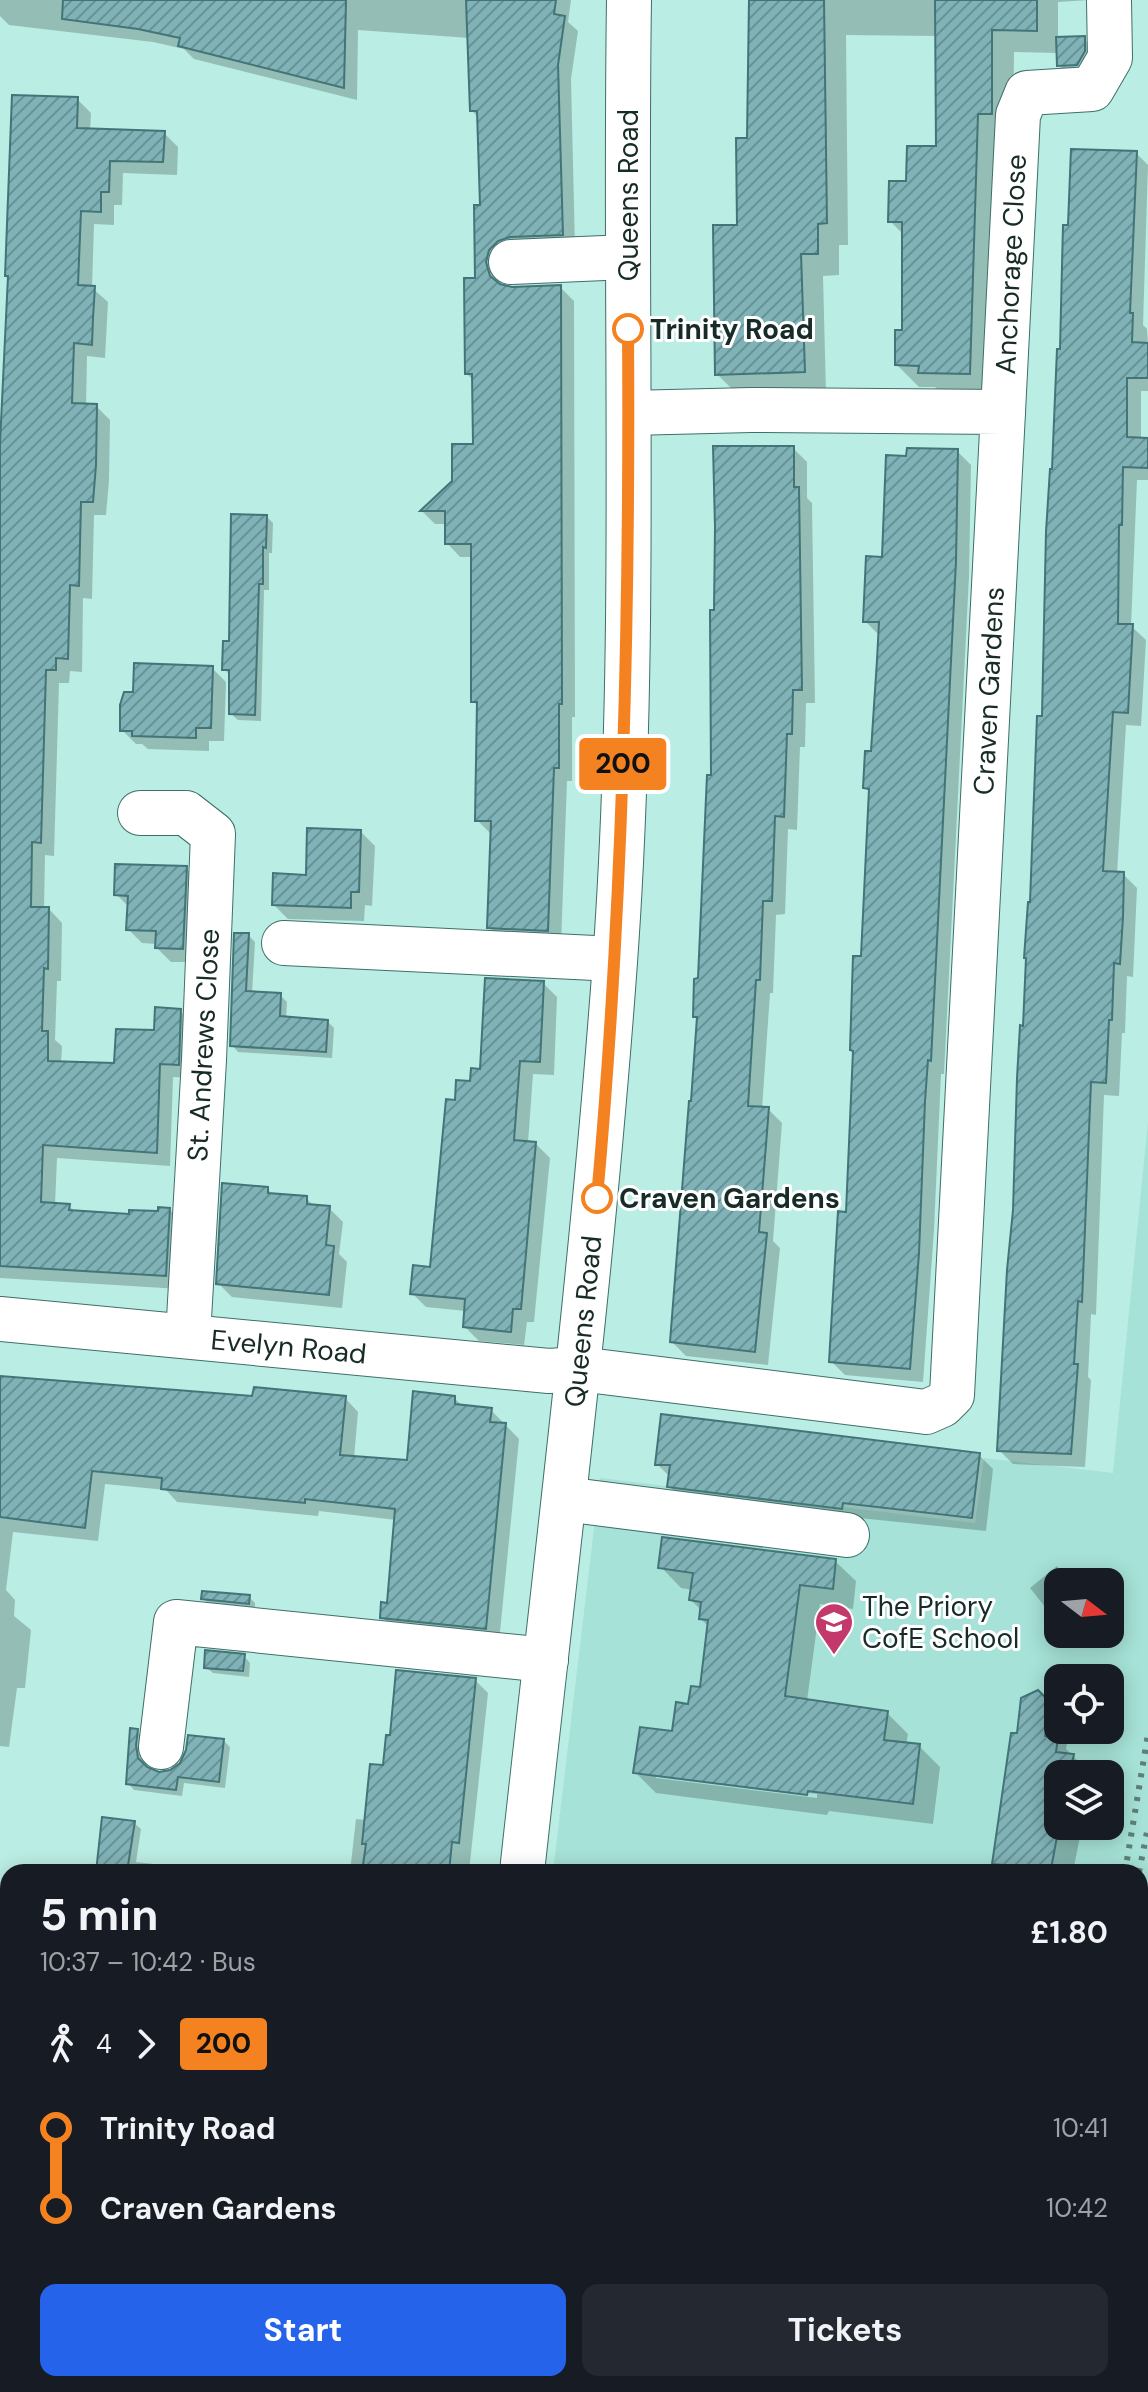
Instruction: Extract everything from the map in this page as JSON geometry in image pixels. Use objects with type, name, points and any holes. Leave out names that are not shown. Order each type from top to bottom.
[{"type":"street","name":"Queens Road","points":[[523,1864],[604,1127],[615,959],[627,676],[629,0]]},
{"type":"street","name":"Anchorage Close","points":[[1003,412],[1018,115],[1027,93],[1092,89],[1110,58],[1109,0]]},
{"type":"street","points":[[511,262],[628,257]]},
{"type":"street","points":[[629,413],[751,410],[1003,412]]},
{"type":"street","name":"Craven Gardens","points":[[579,1369],[926,1412],[942,1405],[952,1395],[1003,412]]},
{"type":"street","name":"St. Andrews Close","points":[[140,813],[186,813],[213,834],[188,1336]]},
{"type":"street","points":[[284,943],[615,959]]},
{"type":"street","name":"Evelyn Road","points":[[0,1319],[549,1371],[579,1369]]},
{"type":"street","points":[[564,1499],[847,1535]]},
{"type":"street","points":[[161,1747],[176,1622],[546,1660]]},
{"type":"shaded area","name":"The Priory CofE School","points":[[1148,1122],[1148,1864],[554,1864],[600,1478],[975,1523],[984,1458],[1113,1473]]},
{"type":"building","points":[[63,0],[346,0],[344,88],[178,46],[180,38],[62,19]]},
{"type":"building","points":[[466,0],[556,0],[554,14],[565,16],[558,65],[563,235],[510,237],[498,241],[489,250],[486,262],[490,276],[500,284],[512,287],[561,285],[562,704],[559,704],[559,768],[554,768],[548,931],[487,928],[491,821],[475,821],[477,702],[471,702],[471,544],[445,544],[445,511],[420,511],[452,481],[452,444],[473,444],[472,374],[465,374],[464,278],[475,278],[474,205],[480,205],[477,111],[470,111]]},
{"type":"building","points":[[749,0],[824,0],[827,223],[818,224],[818,254],[801,254],[805,372],[715,375],[713,225],[737,225],[736,138],[747,138]]},
{"type":"building","points":[[935,0],[1037,0],[1037,31],[992,30],[992,114],[978,114],[970,374],[918,373],[919,366],[895,365],[895,330],[902,330],[902,222],[888,222],[889,181],[906,181],[907,146],[936,146]]},
{"type":"building","points":[[1085,36],[1085,51],[1077,65],[1057,66],[1056,37]]},
{"type":"building","points":[[12,95],[78,97],[77,128],[165,131],[163,162],[110,161],[109,192],[101,192],[101,212],[81,211],[78,285],[95,286],[92,345],[74,343],[72,403],[97,404],[96,465],[93,502],[81,502],[79,586],[70,585],[68,659],[56,658],[56,670],[46,670],[41,843],[32,842],[31,907],[49,907],[48,969],[44,968],[42,1031],[48,1031],[48,1061],[114,1063],[116,1029],[154,1030],[155,1007],[181,1009],[179,1065],[160,1064],[157,1153],[43,1145],[41,1202],[70,1204],[69,1210],[129,1214],[129,1210],[158,1211],[158,1207],[170,1208],[166,1276],[0,1266],[0,443]]},
{"type":"building","points":[[1071,149],[1137,151],[1130,313],[1133,313],[1132,342],[1148,343],[1148,378],[1127,378],[1127,437],[1148,438],[1148,468],[1123,467],[1118,624],[1133,624],[1128,713],[1113,712],[1103,871],[1124,872],[1123,917],[1120,964],[1114,963],[1106,1083],[1091,1082],[1082,1302],[1078,1301],[1074,1364],[1078,1364],[1071,1454],[997,1451],[1013,1210],[1024,958],[1030,902],[1037,716],[1042,716],[1046,532],[1057,349],[1060,349],[1063,225],[1068,225]]},
{"type":"building","points":[[713,446],[794,446],[794,487],[799,487],[802,690],[793,690],[792,734],[787,734],[784,817],[775,816],[772,901],[763,901],[760,980],[756,980],[748,1106],[769,1107],[759,1232],[767,1233],[755,1352],[670,1342],[697,1017],[693,1017],[694,979],[698,978],[707,775],[711,775],[710,610],[714,610],[715,527]]},
{"type":"building","points":[[907,448],[958,449],[956,561],[931,1061],[928,1060],[925,1101],[919,1253],[910,1369],[829,1362],[838,1211],[846,1212],[853,1051],[850,1050],[853,956],[861,956],[869,789],[863,788],[865,751],[871,751],[879,622],[863,622],[866,556],[882,557],[886,455],[906,456]]},
{"type":"building","points":[[231,514],[267,515],[263,584],[259,584],[255,715],[229,714],[229,670],[222,670],[223,641],[229,641]]},
{"type":"building","points":[[134,663],[213,666],[211,728],[196,728],[196,738],[132,736],[132,731],[120,731],[120,705],[124,692],[133,692]]},
{"type":"building","points":[[307,828],[361,830],[359,892],[351,892],[351,908],[272,905],[273,873],[306,875]]},
{"type":"building","points":[[115,864],[187,866],[183,949],[155,948],[156,931],[126,930],[128,896],[114,895]]},
{"type":"building","points":[[234,933],[249,933],[246,991],[281,993],[280,1016],[328,1020],[326,1052],[230,1046]]},
{"type":"building","points":[[485,978],[544,981],[540,1062],[520,1061],[514,1140],[536,1142],[521,1309],[513,1309],[511,1332],[463,1327],[465,1299],[410,1294],[413,1265],[430,1267],[446,1099],[455,1100],[456,1080],[470,1081],[471,1068],[480,1069]]},
{"type":"building","points":[[222,1183],[268,1187],[268,1193],[307,1196],[307,1204],[330,1206],[326,1245],[334,1246],[329,1295],[216,1284]]},
{"type":"building","points":[[0,1376],[252,1396],[254,1387],[346,1396],[340,1455],[407,1460],[413,1391],[455,1396],[455,1404],[492,1408],[490,1422],[506,1423],[486,1629],[380,1618],[381,1602],[387,1603],[395,1509],[161,1489],[162,1478],[92,1471],[85,1528],[0,1517]]},
{"type":"building","points":[[661,1414],[980,1453],[972,1518],[843,1503],[842,1509],[667,1487],[670,1465],[655,1465]]},
{"type":"building","name":"The Priory CofE School","points":[[662,1537],[836,1559],[833,1589],[800,1585],[785,1696],[888,1711],[884,1740],[920,1744],[913,1804],[808,1791],[807,1795],[633,1773],[640,1727],[672,1731],[676,1702],[688,1704],[691,1686],[700,1687],[708,1620],[699,1619],[701,1602],[689,1600],[693,1573],[658,1568]]},
{"type":"building","points":[[202,1591],[250,1595],[249,1604],[201,1599]]},
{"type":"building","points":[[205,1650],[245,1654],[243,1671],[204,1668]]},
{"type":"building","points":[[396,1670],[476,1678],[459,1843],[452,1842],[450,1864],[363,1864],[366,1844],[362,1844],[370,1764],[383,1765],[386,1735],[390,1735]]},
{"type":"building","points":[[1038,1690],[1044,1696],[1044,1744],[1057,1744],[1056,1752],[1074,1754],[1073,1760],[1044,1760],[1044,1840],[1056,1840],[1052,1864],[992,1864],[1011,1733],[1017,1733],[1021,1698]]},
{"type":"building","points":[[130,1728],[138,1729],[138,1758],[147,1767],[159,1772],[170,1770],[180,1763],[188,1735],[224,1739],[219,1782],[178,1777],[176,1790],[126,1784]]},
{"type":"building","points":[[102,1817],[135,1821],[128,1864],[97,1864]]},
{"type":"railway","points":[[1126,1864],[1148,1734]]},
{"type":"railway","points":[[1141,1864],[1148,1827]]},
{"type":"bus line","name":"200","points":[[597,1198],[615,959],[627,676],[628,329]]},
{"type":"place","name":"Trinity Road","points":[[628,329]]},
{"type":"place","name":"Craven Gardens","points":[[597,1198]]},
{"type":"place","name":"The Priory CofE School","points":[[834,1656]]}]
